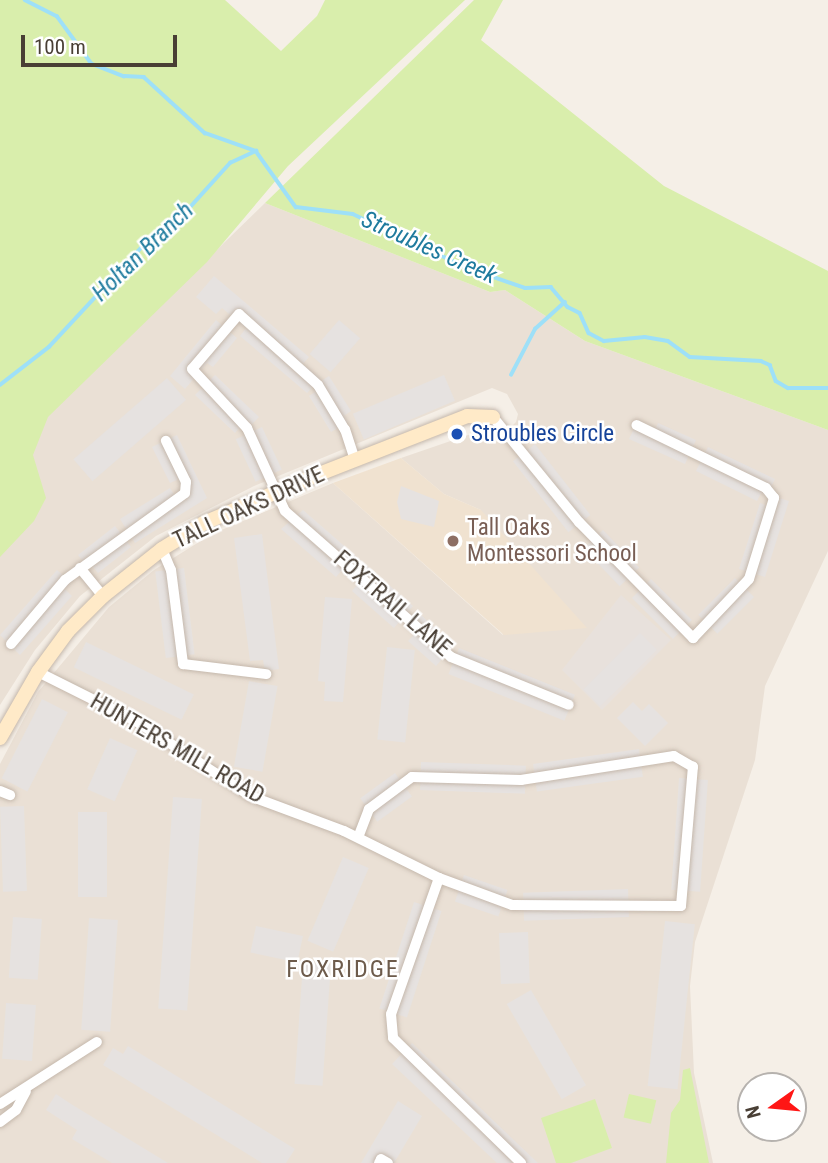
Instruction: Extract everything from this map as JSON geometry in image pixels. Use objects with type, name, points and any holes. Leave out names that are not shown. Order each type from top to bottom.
[{"type":"street","name":"FOXTRAIL LANE","points":[[355,460],[345,430],[318,385],[239,314],[192,369],[247,428],[285,511],[451,657],[569,705]]},
{"type":"street","name":"TALL OAKS DRIVE","points":[[0,738],[38,672],[103,596],[162,549],[204,523],[274,492],[467,416],[493,417]]},
{"type":"street","points":[[493,417],[579,522],[693,638],[749,579],[774,498],[766,488],[636,425]]},
{"type":"street","points":[[10,644],[79,568],[185,493],[186,482],[166,442]]},
{"type":"street","points":[[162,549],[171,570],[183,664],[266,674]]},
{"type":"street","points":[[79,568],[103,596]]},
{"type":"street","name":"HUNTERS MILL ROAD","points":[[38,672],[136,721],[242,792],[358,837],[439,878],[512,905],[681,906],[693,768],[690,761],[674,756],[521,780],[412,777],[369,809],[358,837]]},
{"type":"street","points":[[439,878],[391,1014],[393,1038],[521,1163]]},
{"type":"street","points":[[0,1104],[26,1091],[97,1042]]},
{"type":"street","points":[[0,1122],[16,1110],[26,1091]]},
{"type":"street","points":[[379,1163],[381,1159],[388,1163]]},
{"type":"shaded area","points":[[265,203],[490,292],[505,290],[585,341],[828,430],[828,551],[765,686],[755,760],[695,942],[690,986],[694,1073],[713,1163],[0,1163],[0,764],[38,692],[109,607],[154,570],[212,534],[333,483],[503,635],[481,510],[444,494],[401,458],[471,434],[495,443],[516,422],[518,414],[507,394],[492,388],[254,486],[156,536],[80,596],[35,650],[0,705],[0,461]]},
{"type":"shaded area","points":[[214,276],[309,357],[303,364],[320,378],[315,385],[329,376],[351,411],[344,416],[348,422],[331,432],[309,396],[315,392],[313,387],[307,393],[240,336],[246,328],[222,308],[216,314],[196,297]]},
{"type":"shaded area","points":[[216,320],[237,338],[213,367],[207,363],[185,389],[170,376]]},
{"type":"shaded area","points":[[339,320],[360,338],[331,372],[309,354]]},
{"type":"shaded area","points":[[215,375],[259,417],[251,425],[246,421],[235,433],[195,395]]},
{"type":"shaded area","points":[[444,375],[455,401],[364,439],[353,414]]},
{"type":"shaded area","points":[[167,378],[186,400],[92,481],[73,459]]},
{"type":"shaded area","points":[[637,422],[655,430],[658,423],[696,440],[685,464],[629,439]]},
{"type":"shaded area","points":[[262,427],[282,470],[256,482],[236,439]]},
{"type":"shaded area","points":[[177,435],[207,498],[135,543],[120,519],[170,488],[175,496],[181,490],[179,479],[170,483],[152,447]]},
{"type":"shaded area","points":[[535,444],[590,515],[568,532],[513,461]]},
{"type":"shaded area","points":[[708,447],[775,479],[767,496],[761,493],[757,501],[696,471]]},
{"type":"shaded area","name":"Tall Oaks Montessori School","points":[[401,458],[444,494],[481,510],[587,628],[504,635],[333,483]]},
{"type":"shaded area","points":[[401,486],[439,501],[434,527],[401,519],[397,502]]},
{"type":"shaded area","points":[[772,496],[789,501],[765,577],[739,569],[760,503],[768,506]]},
{"type":"shaded area","points":[[303,510],[413,606],[394,628],[352,591],[358,584],[342,570],[336,577],[281,529]]},
{"type":"shaded area","points":[[115,526],[131,547],[98,573],[92,566],[89,569],[78,555]]},
{"type":"shaded area","points":[[603,530],[639,567],[620,586],[584,549]]},
{"type":"shaded area","points":[[262,534],[279,669],[265,671],[263,660],[250,661],[234,538]]},
{"type":"shaded area","points":[[184,568],[195,654],[166,658],[155,572]]},
{"type":"shaded area","points":[[57,570],[71,582],[65,589],[72,596],[20,655],[0,635]]},
{"type":"shaded area","points":[[735,578],[754,597],[717,634],[698,615]]},
{"type":"shaded area","points":[[651,579],[692,620],[673,639],[632,598]]},
{"type":"shaded area","points":[[621,595],[671,640],[602,710],[562,670]]},
{"type":"shaded area","points":[[325,597],[352,599],[343,702],[324,701],[325,682],[318,681]]},
{"type":"shaded area","points":[[421,615],[454,645],[436,666],[408,641],[415,634],[409,628]]},
{"type":"shaded area","points":[[640,633],[657,650],[600,707],[583,690]]},
{"type":"shaded area","points":[[86,642],[194,695],[182,720],[74,667]]},
{"type":"shaded area","points":[[387,647],[415,650],[405,742],[377,739]]},
{"type":"shaded area","points":[[459,648],[575,695],[564,721],[449,674]]},
{"type":"shaded area","points":[[249,681],[278,686],[262,772],[234,767]]},
{"type":"shaded area","points":[[42,699],[68,712],[27,791],[2,778]]},
{"type":"shaded area","points":[[633,702],[642,711],[649,704],[668,723],[645,746],[617,718]]},
{"type":"shaded area","points":[[110,738],[137,750],[115,801],[87,789]]},
{"type":"shaded area","points":[[639,749],[643,777],[537,792],[533,764]]},
{"type":"shaded area","points":[[421,762],[526,766],[525,794],[420,790]]},
{"type":"shaded area","points":[[395,773],[412,796],[377,822],[360,798]]},
{"type":"shaded area","points":[[679,778],[708,780],[700,892],[671,890]]},
{"type":"shaded area","points":[[173,797],[202,799],[187,1011],[158,1008]]},
{"type":"shaded area","points":[[24,806],[27,891],[3,892],[0,807]]},
{"type":"shaded area","points":[[78,812],[107,812],[107,897],[78,897]]},
{"type":"shaded area","points":[[343,857],[369,868],[333,952],[307,941]]},
{"type":"shaded area","points":[[464,875],[507,890],[498,916],[455,901]]},
{"type":"shaded area","points":[[628,889],[629,917],[524,921],[523,893]]},
{"type":"shaded area","points":[[414,902],[442,911],[407,1017],[379,1009]]},
{"type":"shaded area","points":[[13,917],[42,919],[38,980],[9,978]]},
{"type":"shaded area","points":[[89,918],[118,920],[110,1032],[81,1030]]},
{"type":"shaded area","points":[[665,921],[695,924],[677,1089],[648,1086]]},
{"type":"shaded area","points":[[256,926],[303,936],[297,962],[250,952]]},
{"type":"shaded area","points":[[528,932],[530,983],[501,984],[499,933]]},
{"type":"shaded area","points":[[303,963],[331,965],[322,1086],[295,1084]]},
{"type":"shaded area","points":[[531,990],[586,1085],[562,1099],[507,1004]]},
{"type":"shaded area","points":[[6,1003],[36,1005],[32,1061],[2,1059]]},
{"type":"shaded area","points":[[412,1043],[538,1163],[497,1163],[392,1064]]},
{"type":"shaded area","points":[[128,1046],[295,1149],[286,1163],[262,1163],[103,1065],[113,1048],[123,1054]]},
{"type":"shaded area","points":[[56,1094],[168,1163],[112,1163],[72,1139],[77,1130],[46,1110]]},
{"type":"shaded area","points":[[398,1101],[422,1116],[394,1163],[361,1163]]},
{"type":"green space","points":[[0,0],[225,0],[281,51],[317,16],[325,0],[465,0],[288,166],[207,262],[48,417],[33,455],[46,498],[34,521],[0,557]]},
{"type":"green space","points":[[474,0],[503,0],[481,40],[664,186],[828,271],[828,430],[585,341],[505,290],[490,292],[265,203]]},
{"type":"green space","points":[[690,1068],[709,1163],[666,1163],[671,1113],[680,1100],[683,1070]]},
{"type":"green space","points":[[629,1094],[656,1100],[651,1124],[624,1117]]},
{"type":"green space","points":[[595,1099],[612,1148],[571,1163],[556,1163],[541,1118]]},
{"type":"waterway","name":"Stroubles Creek","points":[[25,0],[57,16],[92,64],[124,76],[144,77],[205,133],[256,151],[296,207],[353,214],[468,268],[525,288],[551,287],[568,307],[580,313],[589,333],[604,341],[645,337],[668,341],[690,357],[761,361],[770,365],[776,381],[788,388],[828,388]]},
{"type":"waterway","name":"Holtan Branch","points":[[0,385],[49,347],[152,236],[174,225],[230,163],[256,151]]},
{"type":"waterway","points":[[511,375],[535,329],[565,302]]},
{"type":"place","name":"Stroubles Circle","points":[[457,434]]},
{"type":"place","name":"Tall Oaks Montessori School","points":[[453,541]]},
{"type":"district","name":"FOXRIDGE","points":[[343,970]]}]
